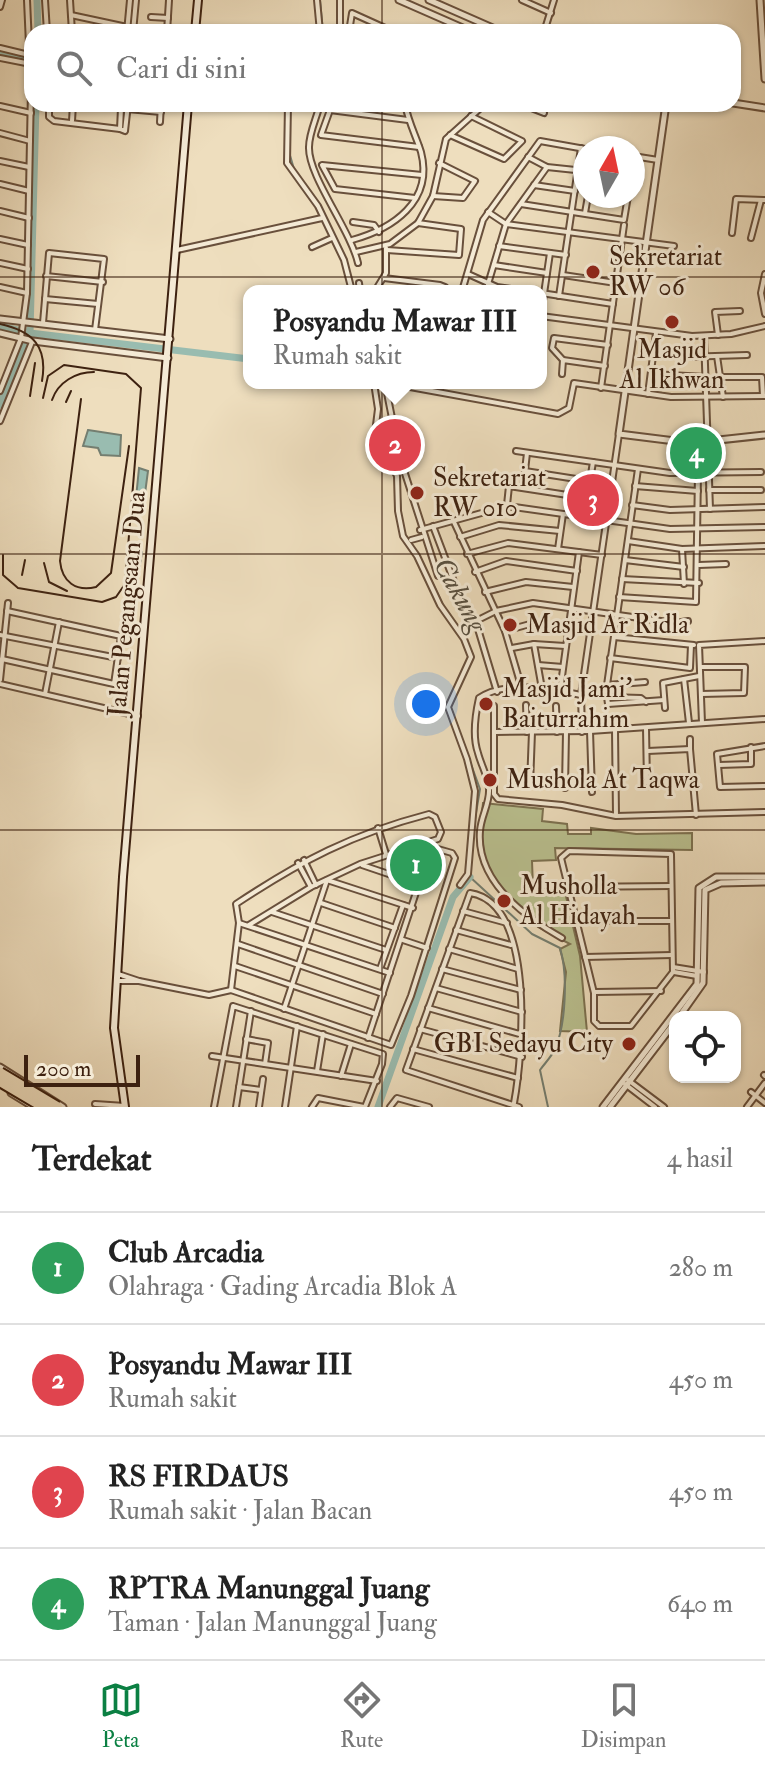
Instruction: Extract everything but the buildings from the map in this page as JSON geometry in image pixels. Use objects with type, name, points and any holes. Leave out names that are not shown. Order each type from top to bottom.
[{"type":"highway","points":[[0,1070],[60,1107]]},
{"type":"highway","points":[[0,1084],[44,1107]]},
{"type":"main road","points":[[196,24],[198,0]]},
{"type":"main road","name":"Jalan Pegangsaan Dua","points":[[125,1106],[114,1028],[117,976],[187,112]]},
{"type":"street","points":[[0,7],[2,0]]},
{"type":"street","points":[[27,0],[28,24]]},
{"type":"street","points":[[45,0],[46,24]]},
{"type":"street","points":[[70,0],[72,24]]},
{"type":"street","points":[[128,24],[131,0]]},
{"type":"street","points":[[131,0],[132,24]]},
{"type":"street","points":[[168,24],[169,0]]},
{"type":"street","points":[[317,0],[319,24]]},
{"type":"street","points":[[399,0],[454,24]]},
{"type":"street","points":[[429,0],[484,24]]},
{"type":"street","points":[[522,0],[551,13]]},
{"type":"street","points":[[547,24],[554,0]]},
{"type":"street","points":[[760,0],[765,79]]},
{"type":"street","points":[[340,24],[341,1]]},
{"type":"street","points":[[350,24],[352,13],[376,24]]},
{"type":"street","points":[[71,15],[105,24]]},
{"type":"street","points":[[151,17],[168,18]]},
{"type":"street","points":[[0,48],[24,54]]},
{"type":"street","points":[[0,58],[24,63]]},
{"type":"street","points":[[741,104],[765,108]]},
{"type":"street","points":[[0,106],[24,111]]},
{"type":"street","points":[[0,421],[25,338],[31,113],[27,112]]},
{"type":"street","points":[[50,112],[52,120],[120,129],[123,112]]},
{"type":"street","points":[[72,121],[73,112]]},
{"type":"street","points":[[160,122],[161,112]]},
{"type":"street","points":[[288,112],[287,163],[322,218],[346,265],[351,285]]},
{"type":"street","points":[[318,112],[309,144],[310,159],[352,240],[358,263]]},
{"type":"street","points":[[329,112],[324,121],[323,136],[419,147]]},
{"type":"street","points":[[346,112],[408,120]]},
{"type":"street","points":[[352,240],[379,232],[402,218],[415,198],[422,175],[419,147],[406,112]]},
{"type":"street","points":[[379,285],[384,278],[386,248],[418,223],[433,196],[439,163],[450,135],[476,112]]},
{"type":"street","points":[[582,732],[581,695],[665,112]]},
{"type":"street","points":[[450,135],[504,159],[522,139],[471,116]]},
{"type":"street","points":[[0,133],[30,141]]},
{"type":"street","points":[[464,285],[475,239],[488,212],[542,139],[573,147]]},
{"type":"street","points":[[528,157],[547,167],[573,170]]},
{"type":"street","points":[[645,158],[658,160]]},
{"type":"street","points":[[0,161],[30,168]]},
{"type":"street","points":[[433,196],[463,198],[475,180],[439,163]]},
{"type":"street","points":[[415,198],[336,190],[323,164],[422,175]]},
{"type":"street","points":[[488,284],[506,224],[547,167]]},
{"type":"street","points":[[438,169],[457,171]]},
{"type":"street","points":[[0,184],[29,191]]},
{"type":"street","points":[[534,185],[573,191]]},
{"type":"street","points":[[732,233],[734,200],[763,200],[751,238]]},
{"type":"street","points":[[521,204],[624,222]]},
{"type":"street","points":[[559,296],[573,205]]},
{"type":"street","points":[[585,213],[586,208]]},
{"type":"street","points":[[601,388],[626,208]]},
{"type":"street","points":[[0,211],[29,218]]},
{"type":"street","points":[[488,212],[506,224],[674,246]]},
{"type":"street","points":[[177,250],[301,226],[322,218]]},
{"type":"street","points":[[353,222],[374,225],[379,232]]},
{"type":"street","points":[[356,252],[386,248],[455,256],[462,243],[461,229],[418,223]]},
{"type":"street","points":[[312,247],[332,238]]},
{"type":"street","points":[[0,239],[28,245]]},
{"type":"street","points":[[499,246],[566,255]]},
{"type":"street","points":[[43,326],[49,253],[105,259],[94,331]]},
{"type":"street","points":[[545,285],[550,253]]},
{"type":"street","points":[[0,263],[28,269]]},
{"type":"street","points":[[494,265],[547,273]]},
{"type":"street","points":[[468,274],[493,285]]},
{"type":"street","points":[[765,274],[761,293],[765,314]]},
{"type":"street","points":[[563,275],[616,283]]},
{"type":"street","points":[[45,276],[103,282]]},
{"type":"street","points":[[384,278],[440,285]]},
{"type":"street","points":[[0,287],[27,293]]},
{"type":"street","points":[[547,294],[613,304]]},
{"type":"street","points":[[45,299],[99,304]]},
{"type":"street","points":[[718,335],[715,312],[740,311]]},
{"type":"street","points":[[547,316],[704,336],[765,326]]},
{"type":"street","points":[[0,319],[24,325],[170,340]]},
{"type":"street","points":[[648,394],[657,332]]},
{"type":"street","points":[[0,333],[78,347],[168,356]]},
{"type":"street","points":[[704,336],[710,509]]},
{"type":"street","points":[[0,391],[25,338]]},
{"type":"street","points":[[605,366],[563,360],[556,356],[552,340],[608,345]]},
{"type":"street","points":[[654,353],[704,357],[747,355]]},
{"type":"street","points":[[717,356],[723,397]]},
{"type":"street","points":[[562,374],[563,360]]},
{"type":"street","points":[[652,374],[706,377]]},
{"type":"street","points":[[435,389],[558,414],[569,408],[572,386],[648,394],[764,396],[761,376],[721,377]]},
{"type":"street","points":[[375,389],[378,409],[375,433],[397,476],[403,536],[417,556],[440,605],[464,639],[471,657],[448,707],[475,791],[468,874],[460,885]]},
{"type":"street","points":[[386,389],[394,435],[420,530],[438,576]]},
{"type":"street","points":[[619,434],[667,442],[708,442],[765,435]]},
{"type":"street","points":[[516,451],[638,469],[698,473],[761,472]]},
{"type":"street","points":[[523,488],[527,453]]},
{"type":"street","points":[[584,517],[593,462]]},
{"type":"street","points":[[638,469],[608,686],[645,682]]},
{"type":"street","points":[[525,471],[589,481]]},
{"type":"street","points":[[619,597],[696,602],[699,583],[698,473]]},
{"type":"street","points":[[635,486],[698,491]]},
{"type":"street","points":[[507,506],[509,487],[587,498]]},
{"type":"street","points":[[709,490],[761,490]]},
{"type":"street","points":[[632,505],[670,510],[765,507]]},
{"type":"street","points":[[420,530],[507,506],[630,523],[698,528],[765,527]]},
{"type":"street","points":[[558,549],[563,514]]},
{"type":"street","points":[[453,520],[512,648],[522,689]]},
{"type":"street","points":[[460,537],[499,525],[560,531]]},
{"type":"street","points":[[433,526],[461,600],[474,622],[497,692]]},
{"type":"street","points":[[411,540],[422,537]]},
{"type":"street","points":[[627,541],[682,549],[765,546]]},
{"type":"street","points":[[467,554],[503,543],[602,555]]},
{"type":"street","points":[[682,549],[684,584]]},
{"type":"street","points":[[560,691],[579,552]]},
{"type":"street","points":[[625,560],[684,567]]},
{"type":"street","points":[[475,572],[506,561],[577,571]]},
{"type":"street","points":[[699,565],[726,564]]},
{"type":"street","points":[[622,579],[699,583]]},
{"type":"street","points":[[485,592],[526,582],[574,587]]},
{"type":"street","points":[[8,603],[2,635],[0,682],[138,716]]},
{"type":"street","points":[[474,622],[496,611],[533,603],[686,622]]},
{"type":"street","points":[[2,659],[114,684],[121,636],[7,611]]},
{"type":"street","points":[[45,694],[59,622]]},
{"type":"street","points":[[505,631],[530,624],[568,627]]},
{"type":"street","points":[[2,635],[118,658]]},
{"type":"street","points":[[610,658],[690,668],[693,645],[614,637]]},
{"type":"street","points":[[702,723],[699,645],[765,641]]},
{"type":"street","points":[[512,648],[534,644],[565,646]]},
{"type":"street","points":[[534,644],[542,689]]},
{"type":"street","points":[[538,665],[563,667]]},
{"type":"street","points":[[700,667],[745,667],[745,692],[701,694]]},
{"type":"street","points":[[665,708],[663,683],[699,676]]},
{"type":"street","points":[[684,679],[689,723]]},
{"type":"street","points":[[562,938],[531,920],[500,889],[481,855],[482,815],[489,790],[476,748],[475,726],[479,698],[497,692],[542,689],[581,695]]},
{"type":"street","points":[[646,702],[641,698],[607,698],[610,704],[646,702],[664,700]]},
{"type":"street","points":[[526,705],[530,732],[530,785]]},
{"type":"street","points":[[494,706],[496,798],[562,805],[616,816],[765,812]]},
{"type":"street","points":[[556,706],[557,732]]},
{"type":"street","points":[[495,732],[582,732],[765,719]]},
{"type":"street","points":[[646,728],[648,751],[644,782],[693,782]]},
{"type":"street","points":[[615,730],[616,816]]},
{"type":"street","points":[[590,731],[592,792]]},
{"type":"street","points":[[565,788],[566,732]]},
{"type":"street","points":[[690,739],[696,815]]},
{"type":"street","points":[[765,746],[718,752],[721,788],[765,786]]},
{"type":"street","points":[[718,765],[751,764],[751,747]]},
{"type":"street","points":[[648,751],[690,749]]},
{"type":"street","points":[[228,990],[239,923],[236,904],[304,860],[378,828],[432,815],[441,832],[432,844],[368,1038]]},
{"type":"street","points":[[378,828],[386,854]]},
{"type":"street","points":[[117,976],[215,994],[228,990],[387,1045],[393,1043],[455,858],[452,853],[432,844],[386,854],[313,886],[249,925]]},
{"type":"street","points":[[669,852],[673,970],[634,1025],[595,1025],[594,993],[568,887],[561,858],[564,853],[669,852]]},
{"type":"street","points":[[304,860],[313,886]]},
{"type":"street","points":[[298,863],[313,886]]},
{"type":"street","points":[[360,864],[421,885]]},
{"type":"street","points":[[684,1011],[701,988],[698,890],[716,877],[765,879]]},
{"type":"street","points":[[327,880],[413,908]]},
{"type":"street","points":[[284,1009],[327,880]]},
{"type":"street","points":[[568,887],[671,886]]},
{"type":"street","points":[[472,893],[493,904],[507,924],[521,990],[523,1035],[518,1106],[409,1073],[406,1067],[463,911],[472,893]]},
{"type":"street","points":[[320,903],[395,928]]},
{"type":"street","points":[[380,969],[403,905]]},
{"type":"street","points":[[463,911],[507,924]]},
{"type":"street","points":[[272,912],[386,950]]},
{"type":"street","points":[[576,921],[672,921]]},
{"type":"street","points":[[239,923],[390,973]]},
{"type":"street","points":[[456,930],[511,945]]},
{"type":"street","points":[[402,939],[427,948]]},
{"type":"street","points":[[237,944],[383,994]]},
{"type":"street","points":[[449,949],[518,969]]},
{"type":"street","points":[[585,957],[672,955]]},
{"type":"street","points":[[234,965],[376,1014]]},
{"type":"street","points":[[442,969],[521,990]]},
{"type":"street","points":[[673,970],[701,973]]},
{"type":"street","points":[[610,1107],[691,992],[701,973]]},
{"type":"street","points":[[435,988],[522,1012]]},
{"type":"street","points":[[594,993],[661,991]]},
{"type":"street","points":[[214,1107],[230,1008],[251,1010],[383,1054],[377,1081],[365,1107],[318,1098],[312,1107]]},
{"type":"street","points":[[428,1008],[523,1035]]},
{"type":"street","points":[[236,1107],[251,1010]]},
{"type":"street","points":[[285,1107],[297,1025]]},
{"type":"street","points":[[420,1029],[522,1057]]},
{"type":"street","points":[[603,1107],[669,1029]]},
{"type":"street","points":[[317,1072],[323,1034]]},
{"type":"street","points":[[246,1039],[268,1043],[265,1064]]},
{"type":"street","points":[[341,1076],[351,1044]]},
{"type":"street","points":[[413,1049],[519,1079]]},
{"type":"street","points":[[212,1056],[377,1081]]},
{"type":"street","points":[[0,1070],[33,1086],[60,1107]]},
{"type":"street","points":[[259,1107],[263,1079]]},
{"type":"street","points":[[626,1082],[655,1107]]},
{"type":"street","points":[[626,1082],[664,1107]]},
{"type":"street","points":[[747,1107],[753,1094],[765,1083]]},
{"type":"street","points":[[0,1084],[34,1107]]},
{"type":"street","points":[[24,1101],[33,1086]]},
{"type":"street","points":[[239,1087],[261,1090]]},
{"type":"street","points":[[753,1094],[765,1103]]},
{"type":"street","points":[[390,1107],[397,1098],[429,1107]]},
{"type":"street","points":[[95,1104],[125,1106]]},
{"type":"green space","points":[[704,444],[705,462],[687,462],[688,445]]},
{"type":"green space","points":[[483,803],[543,809],[542,821],[567,824],[568,834],[591,834],[591,828],[636,834],[692,833],[692,850],[555,848],[556,860],[532,861],[533,888],[565,892],[580,956],[587,1032],[560,1031],[566,972],[560,949],[570,944],[538,927],[492,882],[478,848]]},
{"type":"water","points":[[88,430],[121,435],[120,456],[101,455],[98,448],[83,446]]},
{"type":"water","points":[[139,468],[148,471],[144,501],[136,498]]},
{"type":"water","points":[[133,548],[142,552],[135,594],[126,590]]},
{"type":"waterway","points":[[37,0],[38,24]]},
{"type":"waterway","name":"Cakung","points":[[320,0],[322,24]]},
{"type":"waterway","points":[[0,53],[24,58]]},
{"type":"waterway","points":[[0,405],[30,333],[36,112]]},
{"type":"waterway","name":"Cakung","points":[[289,152],[294,169]]},
{"type":"waterway","points":[[0,326],[30,333],[243,358]]},
{"type":"waterway","name":"Cakung","points":[[377,389],[380,408],[377,428]]},
{"type":"waterway","name":"Cakung","points":[[399,480],[401,514]]},
{"type":"waterway","name":"Cakung","points":[[431,580],[444,607]]},
{"type":"waterway","name":"Cakung","points":[[461,684],[472,657]]},
{"type":"waterway","name":"Cakung","points":[[457,726],[480,789],[473,831]]},
{"type":"waterway","name":"Cakung","points":[[472,849],[470,877],[532,934],[560,948],[565,985],[562,1026],[555,1049],[540,1070],[548,1107]]},
{"type":"waterway","points":[[378,1107],[453,897],[470,877]]},
{"type":"tram line","points":[[0,324],[21,331],[36,342],[43,359],[42,381]]},
{"type":"tram line","points":[[30,396],[35,363]]},
{"type":"tram line","points":[[3,555],[3,575],[18,588],[102,602],[116,597],[125,584],[141,388],[126,374],[64,365],[48,376],[43,398]]},
{"type":"tram line","points":[[52,400],[68,379],[94,372]]},
{"type":"tram line","points":[[66,402],[71,391]]},
{"type":"tram line","points":[[81,399],[60,561],[67,580],[76,587],[96,587],[111,573],[129,446]]},
{"type":"tram line","points":[[22,575],[25,560]]},
{"type":"tram line","points":[[44,563],[49,582],[67,591]]},
{"type":"place","name":"Sekretariat RW 06","points":[[593,272]]},
{"type":"place","name":"Masjid Al Ikhwan","points":[[672,322]]},
{"type":"place","name":"Posyandu Mawar III","points":[[395,445]]},
{"type":"place","name":"RPTRA Manunggal Juang","points":[[696,453]]},
{"type":"place","name":"Sekretariat RW 010","points":[[417,493]]},
{"type":"place","name":"RS FIRDAUS","points":[[593,500]]},
{"type":"place","name":"Masjid Ar Ridla","points":[[510,625]]},
{"type":"place","name":"Masjid Jami' Baiturrahim","points":[[486,704]]},
{"type":"place","name":"Mushola At Taqwa","points":[[490,780]]},
{"type":"place","name":"Club Arcadia","points":[[416,865]]},
{"type":"place","name":"Musholla Al Hidayah","points":[[504,901]]},
{"type":"place","name":"GBI Sedayu City","points":[[629,1044]]}]
